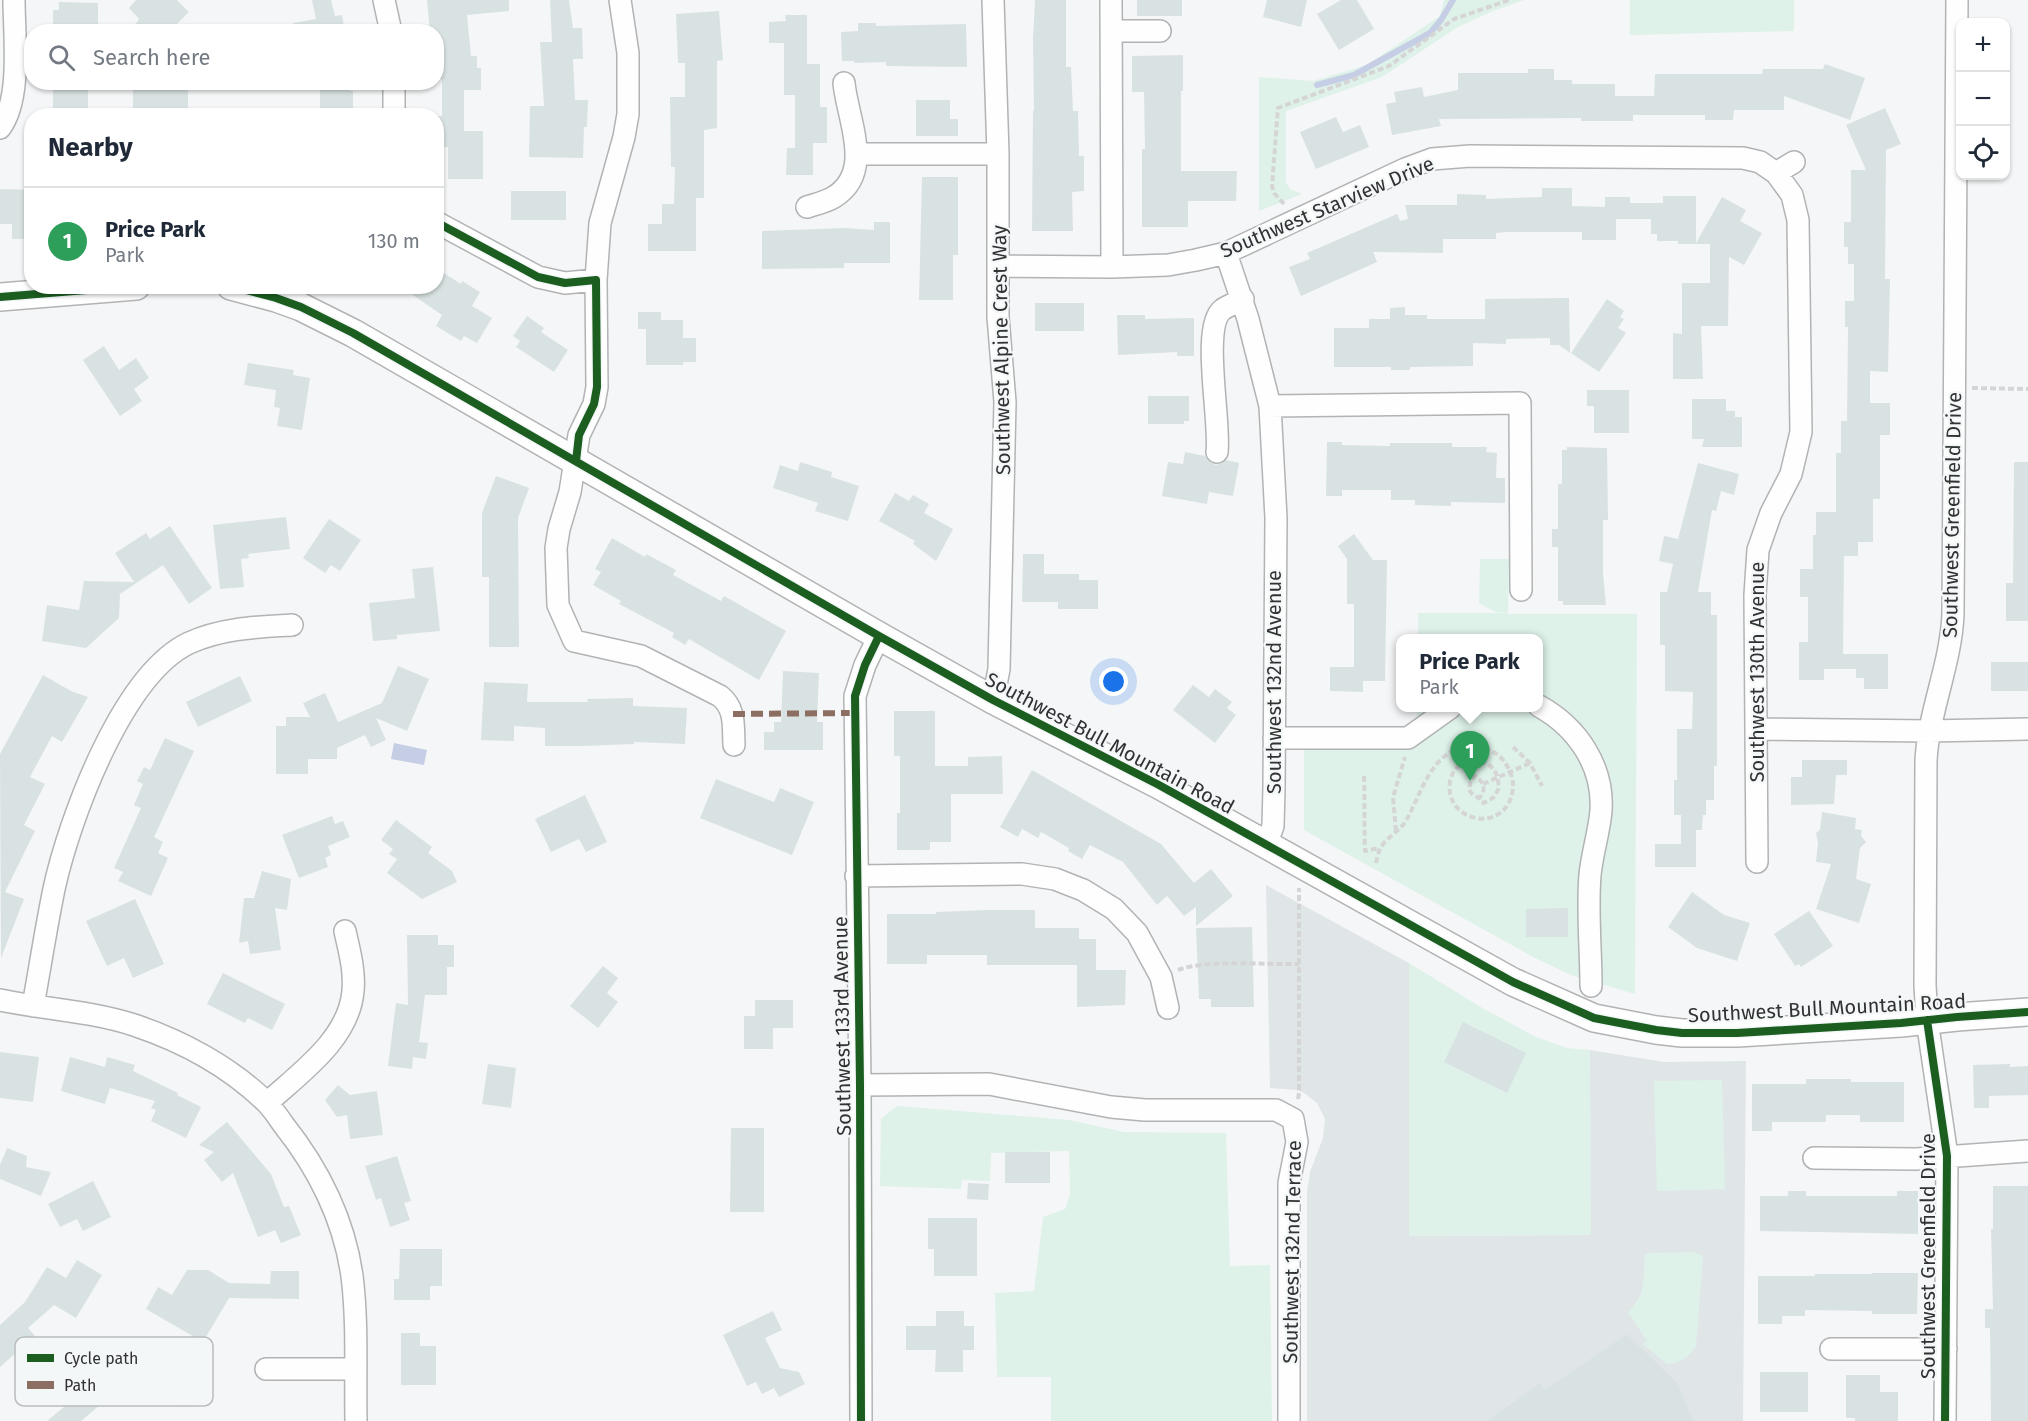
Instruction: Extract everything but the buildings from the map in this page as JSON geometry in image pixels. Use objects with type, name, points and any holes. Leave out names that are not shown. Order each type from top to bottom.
[{"type":"main road","points":[[0,297],[37,294]]},
{"type":"main road","name":"Southwest Bull Mountain Road","points":[[258,294],[292,304],[353,333],[993,700],[1159,785],[1513,982],[1594,1018],[1682,1033],[1737,1033],[2028,1012]]},
{"type":"street","points":[[0,128],[8,114],[14,90],[14,0]]},
{"type":"street","points":[[384,0],[389,24]]},
{"type":"street","points":[[620,0],[628,53],[628,114],[624,137],[600,223],[596,280],[597,387],[594,404],[579,435],[576,461],[556,548],[558,605],[574,641],[641,656],[720,696],[728,703],[733,714],[734,745]]},
{"type":"street","name":"Southwest Alpine Crest Way","points":[[993,0],[998,154],[998,317],[1005,402],[999,669],[993,700]]},
{"type":"street","points":[[1112,0],[1112,267]]},
{"type":"street","name":"Southwest Greenfield Drive","points":[[1945,1421],[1947,1156],[1927,1020],[1925,985],[1926,771],[1929,731],[1953,631],[1957,0]]},
{"type":"street","points":[[1112,31],[1160,31]]},
{"type":"street","points":[[807,207],[832,199],[844,190],[852,174],[857,154],[856,135],[845,100],[844,83]]},
{"type":"street","points":[[394,90],[394,108]]},
{"type":"street","points":[[857,154],[998,154]]},
{"type":"street","name":"Southwest Starview Drive","points":[[998,266],[1168,265],[1226,253],[1295,219],[1432,159],[1470,156],[1743,158],[1785,167]]},
{"type":"street","name":"Southwest 130th Avenue","points":[[1757,862],[1755,595],[1758,550],[1772,513],[1791,474],[1801,432],[1798,228],[1785,167]]},
{"type":"street","points":[[444,226],[538,277],[564,283],[596,280]]},
{"type":"street","name":"Southwest 132nd Avenue","points":[[1226,253],[1242,299],[1270,406],[1276,518],[1274,738],[1273,820],[1266,845]]},
{"type":"street","points":[[1217,452],[1218,416],[1213,371],[1213,331],[1216,318],[1221,310],[1242,299]]},
{"type":"street","points":[[1270,406],[1520,403],[1521,590]]},
{"type":"street","points":[[33,1006],[55,887],[71,832],[86,788],[120,718],[137,689],[159,665],[188,644],[217,632],[249,627],[292,625]]},
{"type":"street","name":"Southwest 133rd Avenue","points":[[861,1421],[855,696],[865,665],[879,636]]},
{"type":"street","points":[[1543,708],[1574,732],[1593,763],[1598,782],[1601,811],[1590,876],[1591,986]]},
{"type":"street","points":[[1274,738],[1408,738],[1444,712]]},
{"type":"street","points":[[1756,729],[1929,731],[2028,729]]},
{"type":"street","points":[[856,876],[1022,874],[1055,879],[1083,890],[1114,909],[1137,933],[1153,958],[1161,977],[1168,1008]]},
{"type":"street","points":[[267,1103],[316,1058],[336,1036],[347,1015],[353,992],[353,966],[345,931]]},
{"type":"street","points":[[0,1000],[100,1016],[164,1036],[195,1051],[230,1074],[267,1103],[309,1159],[325,1187],[336,1216],[352,1275],[356,1421]]},
{"type":"street","points":[[860,1085],[989,1084],[1111,1107],[1145,1110],[1276,1110],[1293,1119]]},
{"type":"street","name":"Southwest 132nd Terrace","points":[[1289,1421],[1289,1183],[1297,1142],[1293,1119]]},
{"type":"street","points":[[1814,1158],[1916,1159],[2028,1150]]},
{"type":"street","points":[[1831,1349],[1946,1349]]},
{"type":"street","points":[[266,1369],[356,1369]]},
{"type":"path","points":[[1295,219],[1274,193],[1272,186],[1278,108],[1389,66],[1454,19],[1509,0]]},
{"type":"path","points":[[1955,388],[2028,389]]},
{"type":"path","points":[[1396,832],[1393,797],[1408,738]]},
{"type":"path","points":[[1376,863],[1380,848],[1408,819],[1431,771],[1441,759],[1455,750],[1473,746],[1493,752],[1502,759],[1510,772],[1513,782],[1511,796],[1505,809],[1497,816],[1483,819],[1472,817],[1458,808],[1452,798],[1450,788],[1452,776],[1464,763],[1475,760],[1486,762],[1498,778],[1498,790],[1484,803],[1469,790],[1469,784],[1475,776],[1483,784],[1484,790],[1479,798]]},
{"type":"path","points":[[1513,747],[1530,763],[1542,786]]},
{"type":"path","points":[[1483,784],[1530,763]]},
{"type":"path","points":[[1364,776],[1365,851],[1380,848]]},
{"type":"path","points":[[1293,1119],[1299,1093],[1299,863]]},
{"type":"path","points":[[1161,977],[1186,967],[1208,964],[1299,964]]},
{"type":"shaded area","points":[[1266,885],[1409,963],[1410,1236],[1590,1235],[1590,1050],[1664,1062],[1746,1061],[1743,1421],[1307,1421],[1307,1192],[1310,1172],[1323,1138],[1325,1119],[1317,1103],[1304,1093],[1296,1090],[1270,1088]]},
{"type":"green space","points":[[1444,0],[1524,0],[1458,27],[1382,77],[1286,111],[1286,182],[1290,189],[1302,194],[1259,211],[1259,77],[1313,81],[1367,65],[1440,16]]},
{"type":"green space","points":[[1630,0],[1794,0],[1794,31],[1630,35]]},
{"type":"green space","points":[[1480,559],[1509,559],[1508,614],[1637,614],[1635,994],[1571,975],[1533,957],[1304,830],[1304,731],[1411,731],[1416,727],[1417,712],[1543,712],[1543,634],[1418,634],[1418,613],[1506,613],[1495,612],[1479,603]]},
{"type":"green space","points":[[1409,963],[1484,1009],[1536,1037],[1567,1048],[1590,1050],[1591,1235],[1409,1236]]},
{"type":"green space","points":[[1722,1080],[1725,1189],[1657,1191],[1654,1081]]},
{"type":"green space","points":[[897,1106],[1069,1120],[1124,1132],[1226,1133],[1230,1266],[1270,1265],[1272,1421],[1051,1421],[1051,1377],[997,1377],[995,1293],[1034,1291],[1043,1217],[1065,1209],[1070,1195],[1069,1151],[991,1153],[990,1181],[962,1180],[961,1189],[880,1186],[881,1119]]},
{"type":"green space","points":[[1694,1252],[1703,1256],[1696,1346],[1684,1359],[1667,1364],[1643,1344],[1647,1341],[1628,1312],[1641,1292],[1645,1255]]},
{"type":"water","points":[[394,743],[427,750],[424,765],[391,759]]},
{"type":"waterway","points":[[1317,85],[1354,75],[1430,33],[1453,0]]},
{"type":"marked path","points":[[733,714],[855,713]]},
{"type":"cycle path","points":[[444,226],[538,277],[565,283],[596,280],[597,387],[594,404],[579,435],[576,461]]},
{"type":"cycle path","points":[[0,297],[37,294]]},
{"type":"cycle path","points":[[261,294],[301,307],[353,333],[993,700],[1159,785],[1513,982],[1594,1018],[1682,1033],[1737,1033],[1901,1023],[2028,1012]]},
{"type":"cycle path","points":[[861,1421],[855,696],[865,665],[879,636]]},
{"type":"cycle path","points":[[1927,1020],[1947,1156],[1945,1421]]},
{"type":"place","name":"Price Park","points":[[1470,781]]}]
